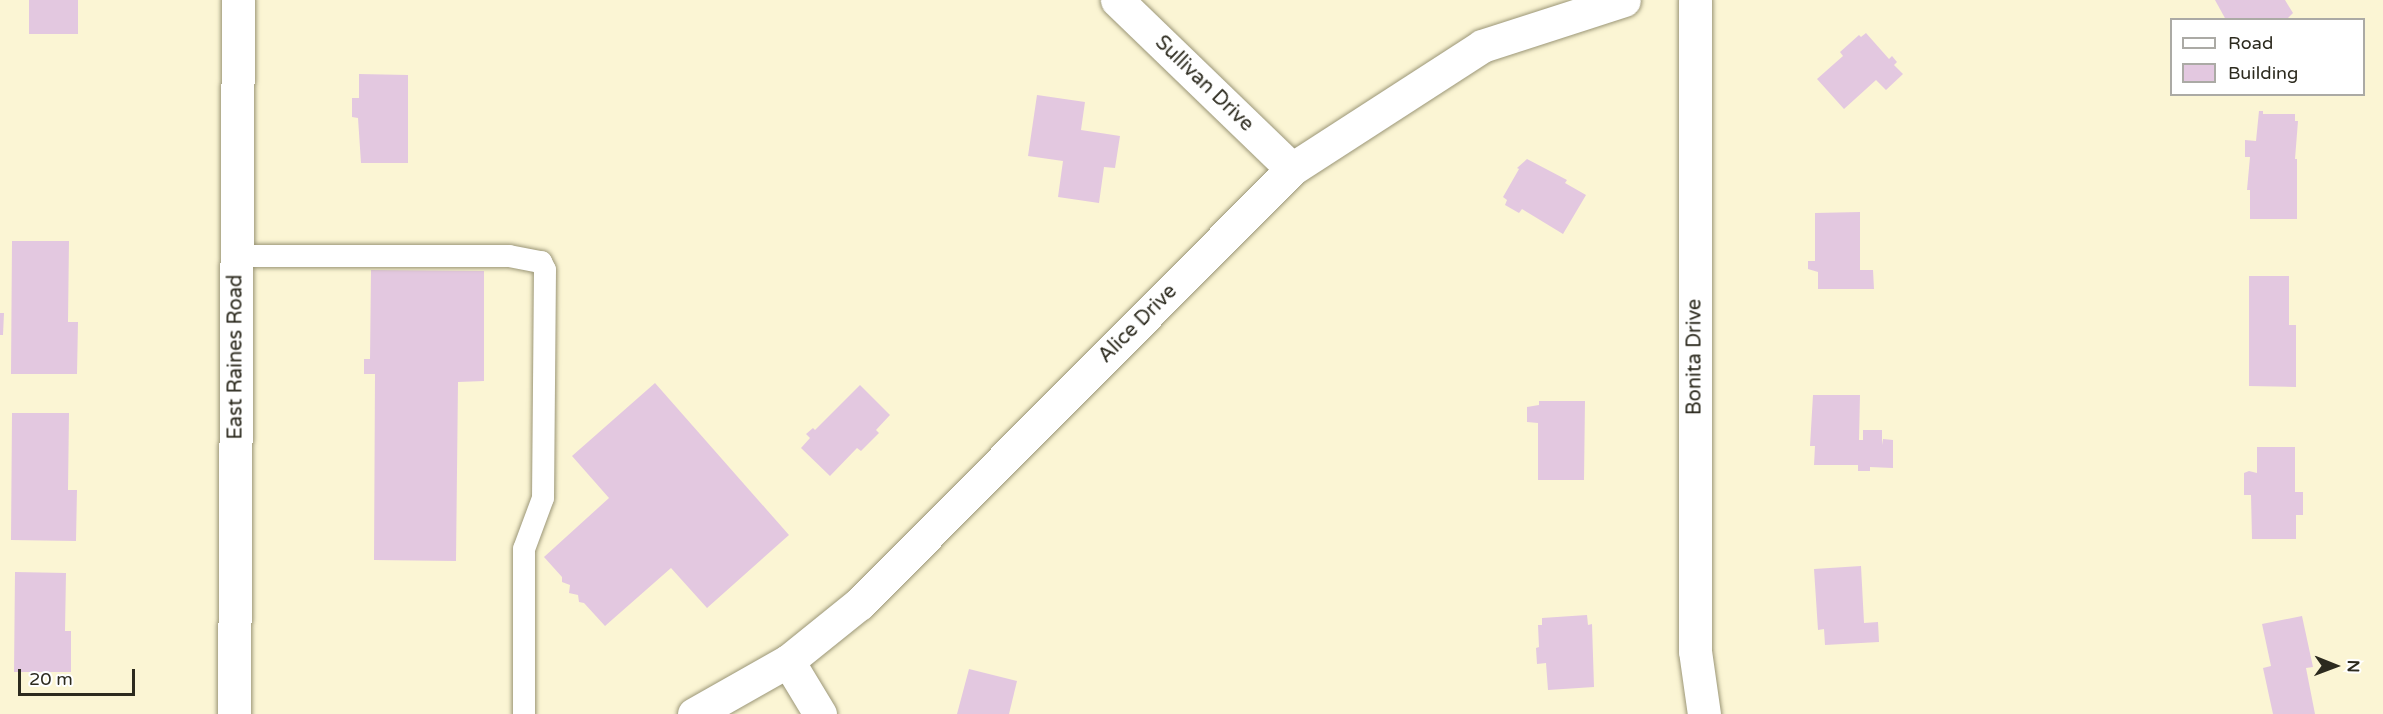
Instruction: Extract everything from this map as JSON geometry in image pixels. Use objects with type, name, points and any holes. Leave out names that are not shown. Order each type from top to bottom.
[{"type":"street","name":"East Raines Road","points":[[234,714],[238,0]]},
{"type":"street","name":"Sullivan Drive","points":[[1117,0],[1292,169]]},
{"type":"street","name":"Alice Drive","points":[[694,714],[788,661],[859,604],[1292,169],[1482,46],[1624,0]]},
{"type":"street","name":"Bonita Drive","points":[[1695,0],[1695,651],[1704,714]]},
{"type":"street","points":[[788,661],[820,714]]},
{"type":"lane","points":[[236,256],[509,256],[541,262],[545,270],[543,498],[524,549],[524,714]]},
{"type":"building","points":[[29,0],[78,0],[78,34],[29,34]]},
{"type":"building","points":[[2215,0],[2285,0],[2293,13],[2288,18],[2225,18]]},
{"type":"building","points":[[1866,33],[1889,59],[1892,56],[1897,62],[1894,65],[1903,74],[1886,90],[1876,80],[1844,109],[1817,79],[1843,56],[1840,52],[1859,35],[1861,37]]},
{"type":"building","points":[[359,74],[408,75],[408,163],[361,163],[358,118],[352,117],[352,98],[359,98]]},
{"type":"building","points":[[1037,95],[1085,102],[1081,130],[1120,136],[1115,168],[1104,167],[1099,203],[1058,197],[1063,161],[1028,156]]},
{"type":"building","points":[[2259,111],[2263,111],[2263,114],[2295,114],[2295,121],[2298,121],[2295,159],[2297,159],[2297,219],[2250,219],[2250,190],[2247,190],[2250,157],[2245,157],[2245,140],[2256,141]]},
{"type":"building","points":[[1527,159],[1567,180],[1565,183],[1586,195],[1563,234],[1522,209],[1519,213],[1505,205],[1507,200],[1503,197],[1519,169],[1517,168]]},
{"type":"building","points":[[1860,212],[1860,270],[1873,270],[1874,289],[1818,289],[1818,272],[1808,269],[1808,261],[1815,261],[1815,213]]},
{"type":"building","points":[[12,241],[69,241],[68,322],[78,322],[77,374],[11,374]]},
{"type":"building","points":[[371,270],[484,271],[484,381],[458,382],[456,561],[374,560],[375,374],[364,374],[364,359],[370,359]]},
{"type":"building","points":[[2249,276],[2289,276],[2289,325],[2296,325],[2296,387],[2249,386]]},
{"type":"building","points":[[0,313],[4,313],[3,335],[0,335]]},
{"type":"building","points":[[655,383],[789,535],[707,608],[671,568],[605,626],[584,603],[579,602],[578,595],[569,593],[570,585],[562,582],[562,577],[544,557],[609,498],[572,456]]},
{"type":"building","points":[[860,385],[890,415],[876,430],[879,433],[861,451],[857,448],[830,476],[801,448],[810,438],[806,434],[813,428],[815,430]]},
{"type":"building","points":[[1813,395],[1860,395],[1859,440],[1863,440],[1863,430],[1882,430],[1882,445],[1883,439],[1893,440],[1893,468],[1870,467],[1870,471],[1858,471],[1858,465],[1814,465],[1815,446],[1810,446]]},
{"type":"building","points":[[1539,401],[1585,401],[1584,480],[1538,480],[1538,423],[1527,422],[1527,407],[1539,405]]},
{"type":"building","points":[[12,413],[69,413],[68,490],[77,490],[76,541],[11,540]]},
{"type":"building","points":[[2257,447],[2295,447],[2295,492],[2303,492],[2303,515],[2296,515],[2296,539],[2252,539],[2251,495],[2244,495],[2244,473],[2249,471],[2257,473]]},
{"type":"building","points":[[1861,566],[1864,623],[1878,622],[1879,642],[1825,645],[1824,629],[1818,630],[1814,569]]},
{"type":"building","points":[[15,572],[66,573],[65,631],[71,631],[71,672],[14,672]]},
{"type":"building","points":[[1587,615],[1588,625],[1592,624],[1594,687],[1548,690],[1546,663],[1537,664],[1538,625],[1542,625],[1542,618]]},
{"type":"building","points":[[2302,616],[2313,667],[2306,668],[2315,714],[2273,714],[2263,668],[2271,666],[2262,624]]},
{"type":"building","points":[[969,669],[1017,681],[1009,714],[957,714]]}]
